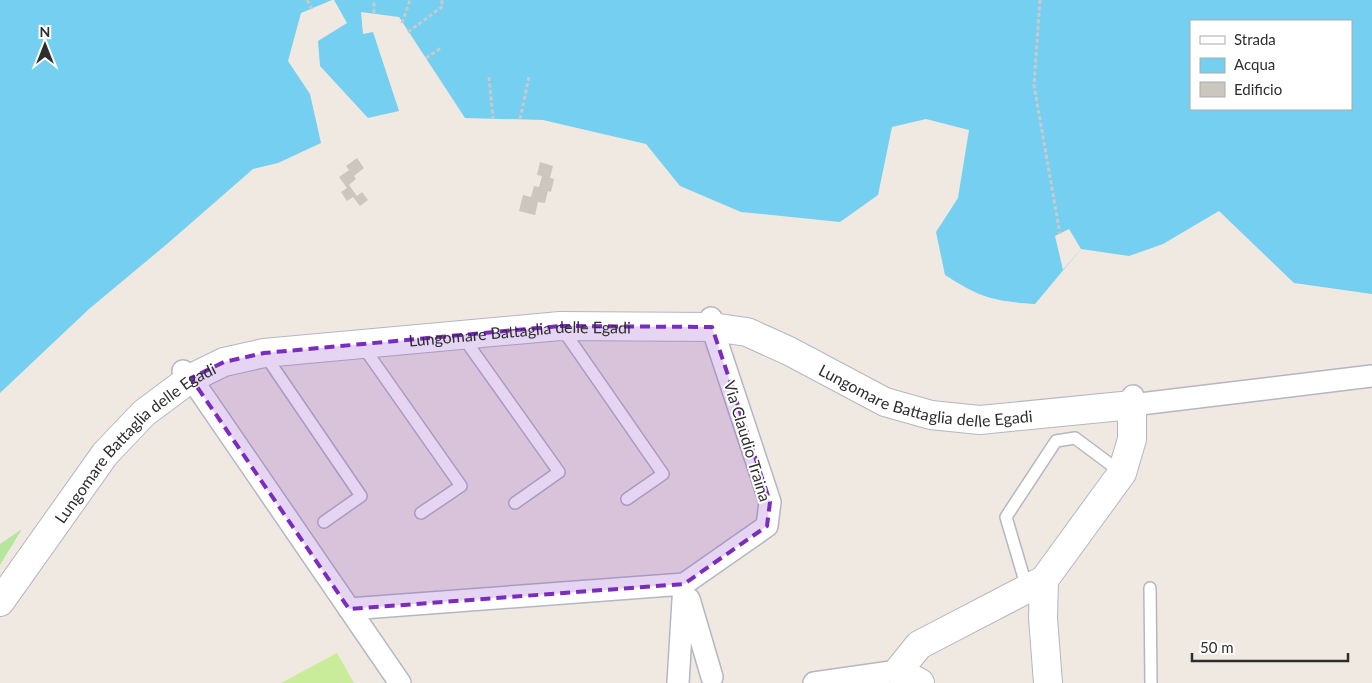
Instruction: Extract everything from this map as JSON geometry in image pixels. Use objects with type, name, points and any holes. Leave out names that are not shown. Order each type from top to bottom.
[{"type":"street","name":"Lungomare Battaglia delle Egadi","points":[[0,602],[105,454],[144,413],[187,375],[224,362],[264,353],[560,326],[711,323],[747,332],[789,351],[885,402],[931,415],[980,420],[1132,401],[1372,376]]},
{"type":"street","name":"Via Claudio Traina","points":[[684,584],[767,526],[770,502],[711,323]]},
{"type":"street","points":[[187,375],[400,683]]},
{"type":"street","points":[[814,683],[909,677],[919,645],[1035,584],[1122,474],[1132,439],[1132,401]]},
{"type":"street","points":[[349,609],[684,584]]},
{"type":"street","points":[[684,584],[716,680]]},
{"type":"street","points":[[678,683],[684,584]]},
{"type":"street","points":[[1035,584],[1043,618],[1048,683]]},
{"type":"street","points":[[683,683],[699,674],[716,680]]},
{"type":"lane","points":[[560,326],[663,474],[627,499]]},
{"type":"lane","points":[[462,335],[559,472],[515,503]]},
{"type":"lane","points":[[362,345],[460,486],[421,513]]},
{"type":"lane","points":[[264,353],[361,496],[324,522]]},
{"type":"lane","points":[[1035,584],[1006,517],[1056,441],[1075,438],[1122,474]]},
{"type":"lane","points":[[1150,588],[1151,683]]},
{"type":"path","points":[[307,0],[312,9]]},
{"type":"path","points":[[374,0],[374,14]]},
{"type":"path","points":[[402,22],[410,0]]},
{"type":"path","points":[[408,32],[444,6],[441,0]]},
{"type":"path","points":[[1040,0],[1034,85],[1060,234]]},
{"type":"path","points":[[426,58],[441,48]]},
{"type":"path","points":[[490,77],[493,118]]},
{"type":"path","points":[[520,119],[529,77]]},
{"type":"highlighted area","points":[[560,326],[712,327],[770,502],[767,526],[684,584],[349,609],[191,378],[224,362],[264,353]]},
{"type":"green space","points":[[22,529],[0,565],[0,544]]},
{"type":"green space","points":[[337,653],[354,683],[281,683]]},
{"type":"water","points":[[0,0],[332,0],[301,13],[288,61],[310,94],[321,143],[278,163],[253,169],[89,309],[0,393]]},
{"type":"water","points":[[334,0],[1372,0],[1372,294],[1294,283],[1219,211],[1163,244],[1129,256],[1081,249],[1035,304],[998,300],[968,289],[945,275],[936,232],[958,198],[969,130],[926,119],[892,127],[878,195],[840,222],[741,212],[680,186],[646,144],[543,120],[465,118],[399,17],[361,12],[363,34],[373,32],[399,111],[368,118],[320,66],[318,41],[347,23]]},
{"type":"pier","points":[[1069,229],[1081,249],[1063,270],[1055,236]]},
{"type":"building","points":[[357,158],[364,168],[354,176],[356,179],[349,185],[357,196],[362,192],[368,200],[360,206],[353,197],[347,201],[341,192],[347,188],[339,177],[349,170],[346,166]]},
{"type":"building","points":[[540,162],[553,166],[550,178],[554,179],[551,192],[548,191],[545,203],[538,202],[535,215],[519,211],[523,195],[531,197],[534,186],[539,187],[542,176],[537,175]]}]
